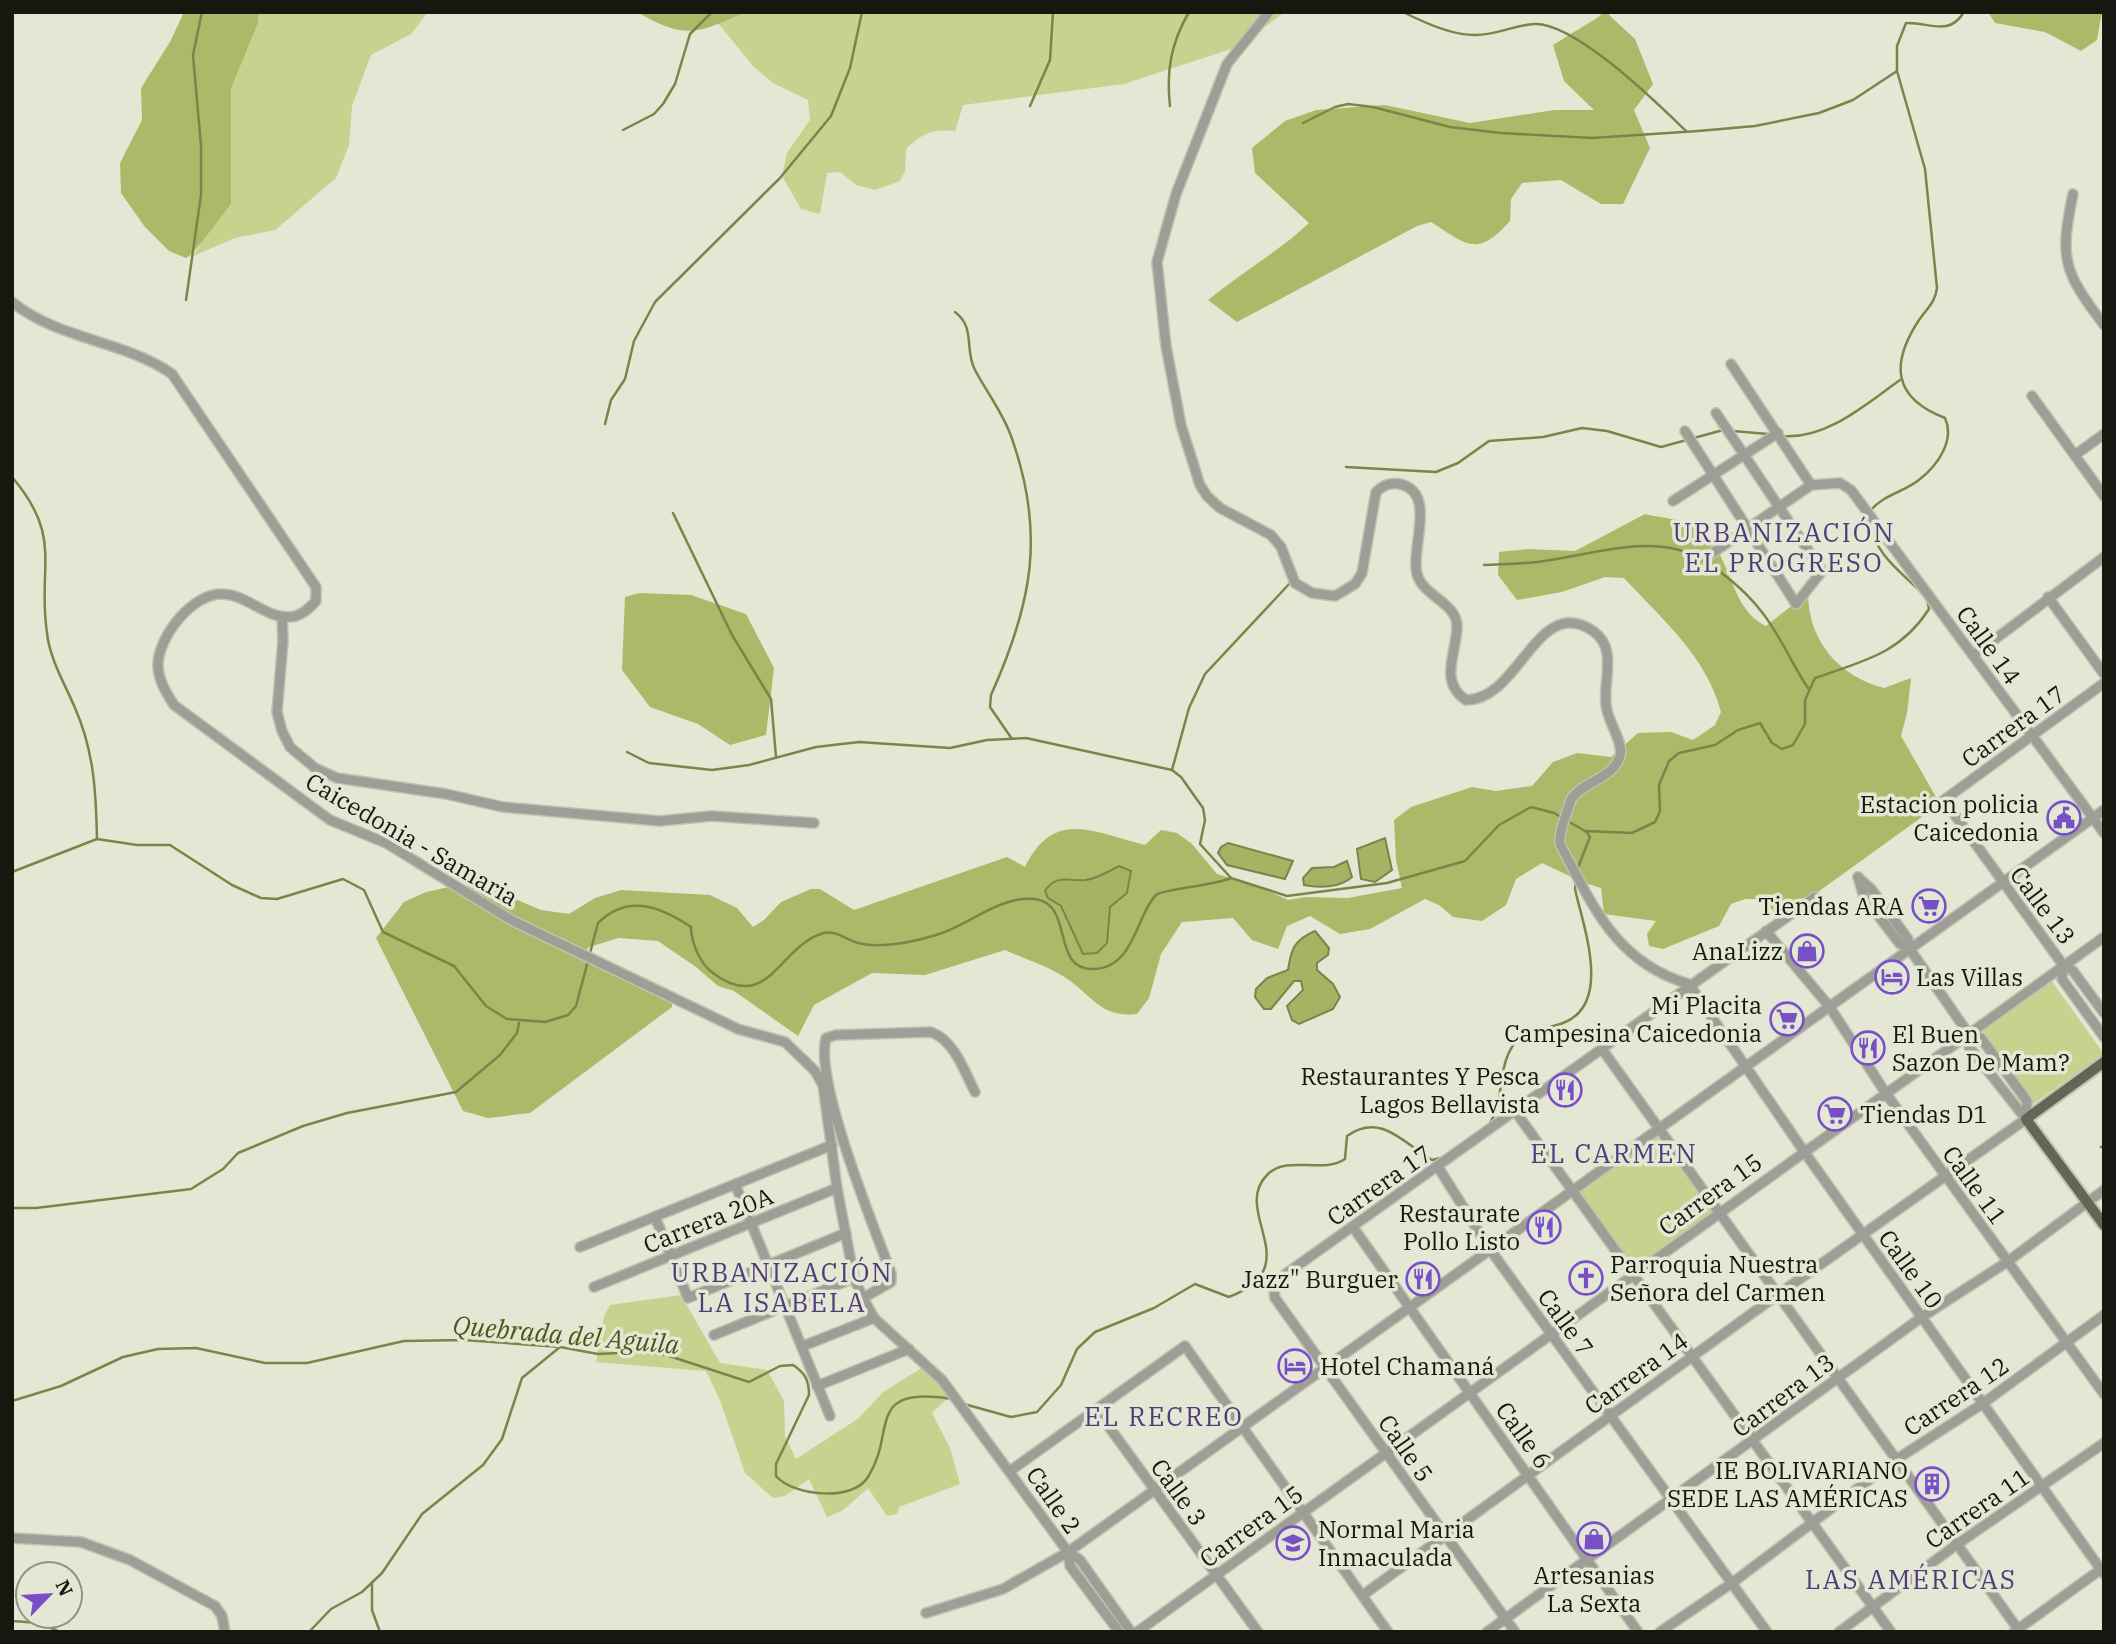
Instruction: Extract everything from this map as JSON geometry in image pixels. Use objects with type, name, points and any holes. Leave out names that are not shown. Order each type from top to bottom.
[{"type":"main road","name":"Carrera 14","points":[[2026,1119],[2104,1062]]},
{"type":"main road","points":[[2026,1119],[2104,1225]]},
{"type":"street","points":[[1269,12],[1227,64],[1176,194],[1157,262],[1166,346],[1179,412],[1200,485],[1220,508],[1271,536],[1281,547],[1295,583],[1302,589],[1322,596],[1335,596],[1346,591],[1363,573],[1376,492],[1382,486],[1393,483],[1404,485],[1413,492],[1420,520],[1416,564],[1418,578],[1453,613],[1457,625],[1450,674],[1457,694],[1466,700],[1485,697],[1496,688],[1543,632],[1571,621],[1584,625],[1601,636],[1607,649],[1606,709],[1620,756],[1608,773],[1573,797],[1559,836],[1560,844],[1600,919],[1636,960],[1671,979],[1689,984]]},
{"type":"street","points":[[2073,194],[2065,233],[2064,256],[2071,278],[2104,326]]},
{"type":"street","points":[[12,302],[47,325],[150,359],[172,374],[316,587],[316,601],[308,610],[293,617],[282,617],[283,641],[276,712],[290,747],[316,768],[337,778],[446,794],[503,807],[660,821],[711,816],[814,823]]},
{"type":"street","points":[[1711,554],[1811,485],[1731,364]]},
{"type":"street","points":[[2032,396],[2104,496]]},
{"type":"street","points":[[1685,431],[1796,604],[1822,571],[1777,508],[1716,413]]},
{"type":"street","points":[[1673,501],[1778,433]]},
{"type":"street","points":[[2075,455],[2104,434]]},
{"type":"street","name":"Calle 14","points":[[1811,485],[1840,482],[1851,490],[1881,527],[2104,833]]},
{"type":"street","points":[[1974,655],[2104,557]]},
{"type":"street","name":"Caicedonia - Samaria","points":[[282,617],[239,596],[220,593],[193,605],[174,628],[158,666],[166,693],[174,705],[330,820],[386,843],[511,920],[738,1028],[785,1042],[815,1071],[823,1085],[837,1188],[854,1278],[863,1298],[874,1318],[942,1380],[1010,1471]]},
{"type":"street","points":[[2048,597],[2104,674]]},
{"type":"street","name":"Carrera 17","points":[[1944,800],[2104,682]]},
{"type":"street","name":"Calle 13","points":[[1944,800],[2063,965],[2073,971],[2104,1013]]},
{"type":"street","points":[[926,1614],[1003,1589],[1068,1552],[1408,1305],[2104,810]]},
{"type":"street","points":[[1909,948],[1900,944],[1864,897],[1858,877],[1872,890],[1908,939],[1909,948],[1968,1033],[1969,1047],[2026,1119]]},
{"type":"street","name":"Carrera 17","points":[[1273,1283],[1438,1167],[1689,984],[1815,897]]},
{"type":"street","name":"Calle 11","points":[[1766,930],[1829,1006],[1887,1095],[2104,1395]]},
{"type":"street","name":"Carrera 15","points":[[1137,1632],[1803,1150],[1887,1095],[1968,1033],[2104,937]]},
{"type":"street","name":"Calle 13","points":[[2063,965],[2062,979],[2104,1037]]},
{"type":"street","name":"Calle 10","points":[[1689,984],[1863,1236],[2103,1571]]},
{"type":"street","points":[[863,1298],[887,1287],[891,1282],[891,1273],[843,1138],[826,1070],[823,1048],[826,1038],[836,1035],[931,1032],[941,1035],[952,1047],[975,1092]]},
{"type":"street","points":[[1968,1033],[1981,1038],[2027,1101],[2026,1119]]},
{"type":"street","points":[[1602,1049],[1718,1212],[1780,1293],[2017,1631],[2103,1571]]},
{"type":"street","points":[[1515,1111],[1891,1632]]},
{"type":"street","name":"Carrera 14","points":[[1363,1595],[1780,1293],[2026,1119]]},
{"type":"street","points":[[580,1247],[832,1145]]},
{"type":"street","name":"Calle 7","points":[[1438,1167],[1489,1248],[1767,1632]]},
{"type":"street","points":[[735,1184],[830,1416]]},
{"type":"street","name":"Carrera 20A","points":[[594,1287],[837,1188]]},
{"type":"street","name":"Carrera 13","points":[[1487,1632],[1753,1442],[1838,1377],[1922,1317],[2007,1262],[2104,1190]]},
{"type":"street","points":[[655,1217],[688,1297],[846,1233]]},
{"type":"street","name":"Calle 6","points":[[1353,1227],[1638,1632]]},
{"type":"street","points":[[714,1335],[854,1278]]},
{"type":"street","name":"Calle 5","points":[[1273,1283],[1275,1298],[1515,1632]]},
{"type":"street","name":"Carrera 12","points":[[1660,1632],[1732,1583],[1897,1459],[1982,1404],[2104,1315]]},
{"type":"street","points":[[803,1346],[874,1318]]},
{"type":"street","points":[[1010,1471],[1185,1346],[1388,1632]]},
{"type":"street","points":[[817,1386],[909,1349]]},
{"type":"street","name":"Calle 3","points":[[1096,1409],[1258,1632]]},
{"type":"street","name":"Carrera 11","points":[[1839,1632],[1956,1545],[2104,1443]]},
{"type":"street","name":"Calle 2","points":[[1010,1471],[1068,1552],[1080,1560],[1131,1632]]},
{"type":"street","points":[[12,1538],[81,1542],[130,1560],[215,1606],[226,1626],[225,1632]]},
{"type":"street","name":"Calle 2","points":[[1068,1552],[1070,1566],[1119,1632]]},
{"type":"shaded area","points":[[184,12],[259,12],[258,23],[231,89],[231,204],[186,258],[169,251],[145,227],[121,193],[120,163],[142,120],[141,88],[170,42]]},
{"type":"shaded area","points":[[259,12],[428,12],[411,34],[371,55],[352,106],[349,145],[336,178],[275,230],[235,238],[193,256],[207,233],[231,204],[231,89],[258,23]]},
{"type":"shaded area","points":[[637,12],[745,12],[714,26],[690,31],[667,27]]},
{"type":"shaded area","points":[[745,12],[1285,12],[1237,47],[1124,84],[963,105],[955,131],[928,133],[906,149],[905,171],[900,181],[875,190],[856,185],[840,172],[827,173],[820,214],[801,209],[782,176],[787,153],[810,120],[808,100],[773,83],[754,67],[718,23]]},
{"type":"shaded area","points":[[1602,12],[1610,12],[1609,15],[1635,39],[1653,84],[1634,110],[1650,148],[1623,204],[1601,204],[1561,180],[1522,183],[1511,199],[1510,221],[1499,233],[1480,244],[1463,242],[1431,222],[1417,226],[1237,322],[1208,300],[1309,223],[1255,173],[1252,148],[1285,121],[1316,110],[1385,105],[1470,123],[1554,110],[1594,110],[1564,81],[1553,45],[1600,16]]},
{"type":"shaded area","points":[[1988,12],[2102,12],[2097,40],[2081,51],[2045,32],[1995,23]]},
{"type":"shaded area","points":[[1645,514],[1687,523],[1709,538],[1744,606],[1766,626],[1808,593],[1813,626],[1829,654],[1840,665],[1853,675],[1884,688],[1911,678],[1901,736],[1940,804],[1779,920],[1765,899],[1745,899],[1731,904],[1719,926],[1663,949],[1649,946],[1647,934],[1656,921],[1604,914],[1601,888],[1542,863],[1516,879],[1506,905],[1482,921],[1453,917],[1439,905],[1425,899],[1370,929],[1340,934],[1310,916],[1287,926],[1278,949],[1252,940],[1233,918],[1182,922],[1161,954],[1149,998],[1137,1014],[1105,1009],[1059,974],[1005,950],[925,975],[872,973],[814,1005],[798,1036],[734,991],[718,986],[658,941],[619,938],[589,947],[585,952],[672,995],[672,1007],[530,1113],[488,1118],[463,1111],[376,938],[404,902],[426,892],[458,885],[487,887],[541,910],[569,914],[595,898],[621,890],[710,895],[737,908],[753,927],[764,920],[781,902],[811,889],[820,889],[854,910],[1007,857],[1025,867],[1036,848],[1049,837],[1078,829],[1145,845],[1161,830],[1177,833],[1192,844],[1217,874],[1255,885],[1288,900],[1305,897],[1348,898],[1402,888],[1396,860],[1394,820],[1411,807],[1472,787],[1496,791],[1532,786],[1553,762],[1577,753],[1611,757],[1638,733],[1671,732],[1693,740],[1715,725],[1721,712],[1714,692],[1694,656],[1624,578],[1605,577],[1562,592],[1517,600],[1498,575],[1499,552],[1528,549],[1575,551]]},
{"type":"shaded area","points":[[640,593],[691,595],[746,614],[774,668],[766,735],[730,745],[698,724],[650,707],[622,670],[625,597]]},
{"type":"shaded area","points":[[1385,838],[1392,870],[1375,882],[1361,879],[1357,849]]},
{"type":"shaded area","points":[[1228,843],[1293,861],[1285,879],[1227,865],[1218,853],[1221,847]]},
{"type":"shaded area","points":[[1347,861],[1352,877],[1347,881],[1329,886],[1304,885],[1303,878],[1312,868],[1334,867]]},
{"type":"shaded area","points":[[1119,866],[1131,871],[1127,893],[1110,907],[1107,943],[1097,953],[1083,954],[1061,906],[1048,898],[1045,891],[1049,885],[1059,880],[1090,879]]},
{"type":"shaded area","points":[[1315,931],[1329,948],[1328,955],[1317,963],[1317,970],[1333,984],[1340,997],[1333,1009],[1299,1024],[1292,1020],[1287,1006],[1303,990],[1301,981],[1294,981],[1271,1009],[1264,1009],[1255,997],[1256,989],[1267,978],[1288,970],[1295,946],[1302,938]]},
{"type":"shaded area","points":[[2051,980],[2104,1054],[2033,1104],[1981,1030]]},
{"type":"shaded area","points":[[1657,1128],[1719,1212],[1634,1273],[1573,1189]]},
{"type":"shaded area","points":[[681,1295],[720,1363],[767,1370],[784,1401],[785,1436],[796,1459],[859,1418],[883,1392],[925,1366],[954,1392],[932,1413],[950,1448],[960,1484],[899,1507],[897,1514],[887,1516],[868,1488],[842,1511],[827,1517],[809,1479],[785,1496],[773,1498],[745,1473],[720,1400],[706,1371],[596,1362],[604,1316],[610,1305]]},
{"type":"waterway","points":[[186,300],[201,195],[201,146],[193,55],[202,12]]},
{"type":"waterway","points":[[623,130],[654,114],[663,104],[675,84],[690,34],[712,12]]},
{"type":"waterway","points":[[605,424],[611,400],[625,379],[634,341],[655,302],[780,178],[831,116],[850,68],[862,12]]},
{"type":"waterway","points":[[1030,106],[1050,60],[1053,12]]},
{"type":"waterway","points":[[1170,106],[1171,57],[1189,12]]},
{"type":"waterway","points":[[1870,511],[1927,473],[1943,452],[1948,435],[1945,418],[1915,400],[1906,390],[1902,378],[1904,351],[1919,320],[1933,301],[1937,288],[1925,169],[1897,71],[1897,46],[1906,23],[1945,26],[1958,20],[1964,12]]},
{"type":"waterway","points":[[1405,13],[1440,28],[1467,35],[1534,24],[1551,27],[1571,36],[1614,66],[1686,131]]},
{"type":"waterway","points":[[1303,123],[1335,107],[1348,104],[1373,107],[1450,127],[1501,133],[1592,138],[1698,131],[1755,126],[1819,113],[1853,100],[1897,71]]},
{"type":"waterway","points":[[955,312],[968,332],[975,370],[1008,427],[1022,471],[1028,505],[1031,537],[1025,599],[1005,662],[991,695],[990,707],[1012,739]]},
{"type":"waterway","points":[[1782,436],[1798,436],[1830,426],[1900,380]]},
{"type":"waterway","points":[[1346,467],[1436,472],[1458,463],[1489,441],[1543,437],[1582,428],[1607,431],[1661,447],[1723,430]]},
{"type":"waterway","points":[[1733,431],[1768,434]]},
{"type":"waterway","points":[[12,477],[28,498],[43,535],[45,609],[49,643],[81,724],[90,756],[95,788],[97,839]]},
{"type":"waterway","points":[[673,513],[732,635],[771,699],[776,757]]},
{"type":"waterway","points":[[1870,521],[1876,543],[1882,552],[1922,593]]},
{"type":"waterway","points":[[1484,565],[1537,562],[1634,546],[1673,548],[1691,554],[1720,572],[1754,603],[1774,629],[1808,688]]},
{"type":"waterway","points":[[1172,770],[1189,708],[1205,674],[1291,582]]},
{"type":"waterway","points":[[12,872],[97,839],[137,845],[170,845],[232,885],[261,898],[277,899],[343,879],[364,890],[383,932],[454,966],[486,1006],[507,1019],[545,1022],[568,1015],[576,1006],[598,923],[621,908],[633,906],[656,909],[691,927],[697,952],[704,964],[732,984],[748,986],[761,982],[796,950],[824,933],[833,933],[868,945],[908,942],[948,931],[997,906],[1022,899],[1035,899],[1047,904],[1055,912],[1072,960],[1080,967],[1094,969],[1108,966],[1126,950],[1149,904],[1160,893],[1231,878],[1287,896],[1387,883],[1465,861],[1499,825],[1531,807],[1554,813],[1585,831],[1632,833],[1655,822],[1660,811],[1659,785],[1669,761],[1679,753],[1715,745],[1738,730],[1760,723],[1772,743],[1782,749],[1793,745],[1805,724],[1805,700],[1815,678],[1865,661],[1893,646],[1918,624],[1929,609],[1927,598]]},
{"type":"waterway","points":[[627,752],[649,763],[712,770],[749,765],[816,747],[859,742],[950,748],[987,740],[1026,738],[1172,770],[1181,777],[1203,808],[1205,820],[1200,844],[1231,878]]},
{"type":"waterway","name":"Quebrada del Aguila","points":[[1577,870],[1590,837],[1586,831]]},
{"type":"waterway","name":"Quebrada del Aguila","points":[[1488,1126],[1494,1116],[1505,1064],[1514,1044],[1530,1033],[1563,1023],[1578,1013],[1587,999],[1591,963],[1575,889],[1576,880]]},
{"type":"waterway","points":[[12,1208],[36,1208],[191,1189],[223,1169],[238,1153],[303,1126],[347,1113],[456,1092],[500,1055],[517,1033],[519,1023]]},
{"type":"waterway","name":"Quebrada del Aguila","points":[[964,1404],[1011,1417],[1037,1412],[1061,1385],[1077,1349],[1095,1332],[1154,1308],[1195,1284],[1229,1297],[1252,1284],[1264,1270],[1267,1254],[1257,1204],[1258,1189],[1268,1174],[1276,1169],[1336,1163],[1345,1159],[1347,1136],[1359,1129],[1371,1127],[1391,1133],[1432,1160],[1444,1157]]},
{"type":"waterway","name":"Quebrada del Aguila","points":[[12,1401],[61,1386],[123,1357],[158,1349],[196,1348],[265,1363],[307,1363],[404,1341],[464,1340],[560,1347],[598,1354],[637,1352],[666,1355],[749,1382],[780,1366],[793,1365],[806,1377],[809,1395],[776,1464],[776,1476],[784,1483],[809,1492],[837,1493],[860,1485],[868,1477],[876,1460],[888,1416],[894,1406],[905,1399],[924,1396],[951,1399]]},
{"type":"waterway","points":[[309,1632],[331,1609],[362,1592],[382,1573],[422,1514],[483,1465],[502,1439],[522,1378],[560,1347]]},
{"type":"waterway","points":[[372,1583],[372,1610],[380,1632]]},
{"type":"waterway","points":[[12,1621],[40,1623],[60,1632]]},
{"type":"place","name":"Estacion policia Caicedonia","points":[[2064,818]]},
{"type":"place","name":"Tiendas ARA","points":[[1929,906]]},
{"type":"place","name":"AnaLizz","points":[[1807,951]]},
{"type":"place","name":"Las Villas","points":[[1892,977]]},
{"type":"place","name":"Mi Placita Campesina Caicedonia","points":[[1787,1019]]},
{"type":"place","name":"El Buen Sazon De Mam?","points":[[1868,1048]]},
{"type":"place","name":"Restaurantes Y Pesca Lagos Bellavista","points":[[1565,1090]]},
{"type":"place","name":"Tiendas D1","points":[[1835,1114]]},
{"type":"place","name":"Restaurate Pollo Listo","points":[[1544,1227]]},
{"type":"place","name":"Parroquia Nuestra Señora del Carmen","points":[[1586,1278]]},
{"type":"place","name":"Jazz\" Burguer","points":[[1423,1279]]},
{"type":"place","name":"Hotel Chamaná","points":[[1295,1366]]},
{"type":"place","name":"IE BOLIVARIANO SEDE LAS AMÉRICAS","points":[[1932,1484]]},
{"type":"place","name":"Artesanias La Sexta","points":[[1594,1539]]},
{"type":"place","name":"Normal Maria Inmaculada","points":[[1293,1543]]},
{"type":"district","name":"URBANIZACIÓN EL PROGRESO","points":[[1784,547]]},
{"type":"district","name":"EL CARMEN","points":[[1614,1153]]},
{"type":"district","name":"URBANIZACIÓN LA ISABELA","points":[[782,1287]]},
{"type":"district","name":"EL RECREO","points":[[1164,1416]]},
{"type":"district","name":"LAS AMÉRICAS","points":[[1911,1579]]}]
